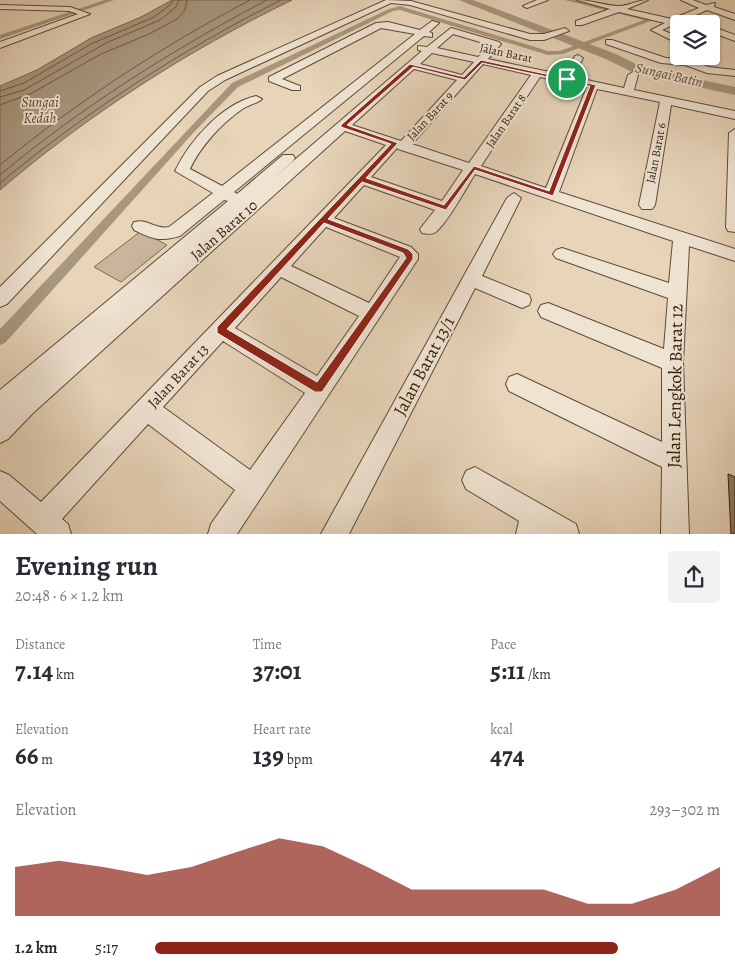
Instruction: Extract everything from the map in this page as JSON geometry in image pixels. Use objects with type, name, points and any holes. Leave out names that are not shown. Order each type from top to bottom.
[{"type":"street","points":[[13,8],[32,0]]},
{"type":"street","points":[[526,6],[544,0]]},
{"type":"street","points":[[582,0],[614,10],[670,19]]},
{"type":"street","points":[[579,23],[644,0]]},
{"type":"street","points":[[685,0],[735,12]]},
{"type":"street","points":[[697,0],[735,17]]},
{"type":"street","points":[[0,299],[204,89],[228,75],[390,1],[411,3],[526,36],[539,38],[558,33]]},
{"type":"street","points":[[688,15],[709,6]]},
{"type":"street","points":[[0,7],[83,8],[85,15],[0,45]]},
{"type":"street","points":[[670,23],[655,30],[670,37]]},
{"type":"street","name":"Jalan Barat","points":[[296,88],[273,79],[379,25],[388,25],[425,42],[481,62],[735,116]]},
{"type":"street","name":"Jalan Barat 10","points":[[0,431],[25,405],[412,65],[425,42],[443,27],[494,43]]},
{"type":"street","points":[[720,32],[735,38]]},
{"type":"street","points":[[0,405],[231,197],[425,42]]},
{"type":"street","points":[[609,42],[666,61],[670,61]]},
{"type":"street","name":"Jalan Barat 9","points":[[399,144],[481,62],[496,45],[494,43]]},
{"type":"street","points":[[567,79],[578,58]]},
{"type":"street","points":[[412,65],[465,79]]},
{"type":"street","points":[[697,65],[707,70],[735,74]]},
{"type":"street","name":"Jalan Barat 8","points":[[428,229],[431,228],[446,208],[537,74]]},
{"type":"street","points":[[628,92],[633,75]]},
{"type":"street","points":[[551,194],[593,85]]},
{"type":"street","points":[[231,197],[184,173],[184,166],[224,116],[248,100],[256,99]]},
{"type":"street","name":"Jalan Barat 6","points":[[647,205],[666,101]]},
{"type":"street","points":[[343,126],[735,255]]},
{"type":"street","points":[[734,227],[735,133]]},
{"type":"street","name":"Jalan Barat 13","points":[[51,527],[147,409],[361,179],[399,144]]},
{"type":"street","points":[[361,179],[446,208]]},
{"type":"street","points":[[140,226],[160,235],[169,235],[231,197]]},
{"type":"street","name":"Jalan Barat 13/1","points":[[334,534],[514,198]]},
{"type":"street","points":[[221,534],[410,259],[410,254],[323,220]]},
{"type":"street","name":"Jalan Lengkok Barat 12","points":[[675,534],[673,362],[681,238]]},
{"type":"street","points":[[562,254],[676,293]]},
{"type":"street","points":[[279,268],[372,313]]},
{"type":"street","points":[[471,279],[522,300]]},
{"type":"street","points":[[548,310],[673,362]]},
{"type":"street","points":[[221,330],[319,389]]},
{"type":"street","points":[[517,384],[674,460]]},
{"type":"street","points":[[147,409],[252,487]]},
{"type":"street","points":[[475,480],[532,525],[566,534]]},
{"type":"street","points":[[0,484],[51,527]]},
{"type":"shaded area","points":[[141,231],[167,245],[121,282],[94,267]]},
{"type":"water","name":"Sungai Kedah","points":[[172,0],[292,0],[177,62],[140,86],[68,135],[0,190],[0,86],[37,70],[91,38],[141,17]]},
{"type":"building","points":[[728,474],[735,477],[735,534],[731,534]]},
{"type":"waterway","points":[[0,37],[111,0]]},
{"type":"waterway","name":"Sungai Batin","points":[[464,0],[612,57],[638,70],[735,91]]},
{"type":"waterway","points":[[0,339],[192,129],[235,85],[391,10],[400,8],[548,53],[561,53],[650,20],[568,0]]},
{"type":"route","points":[[567,79],[481,62],[465,79],[412,65],[343,126],[395,143],[323,220],[406,251],[410,254],[410,259],[319,389],[221,330],[361,179],[446,208],[474,168],[551,194],[593,85],[567,79]]}]
